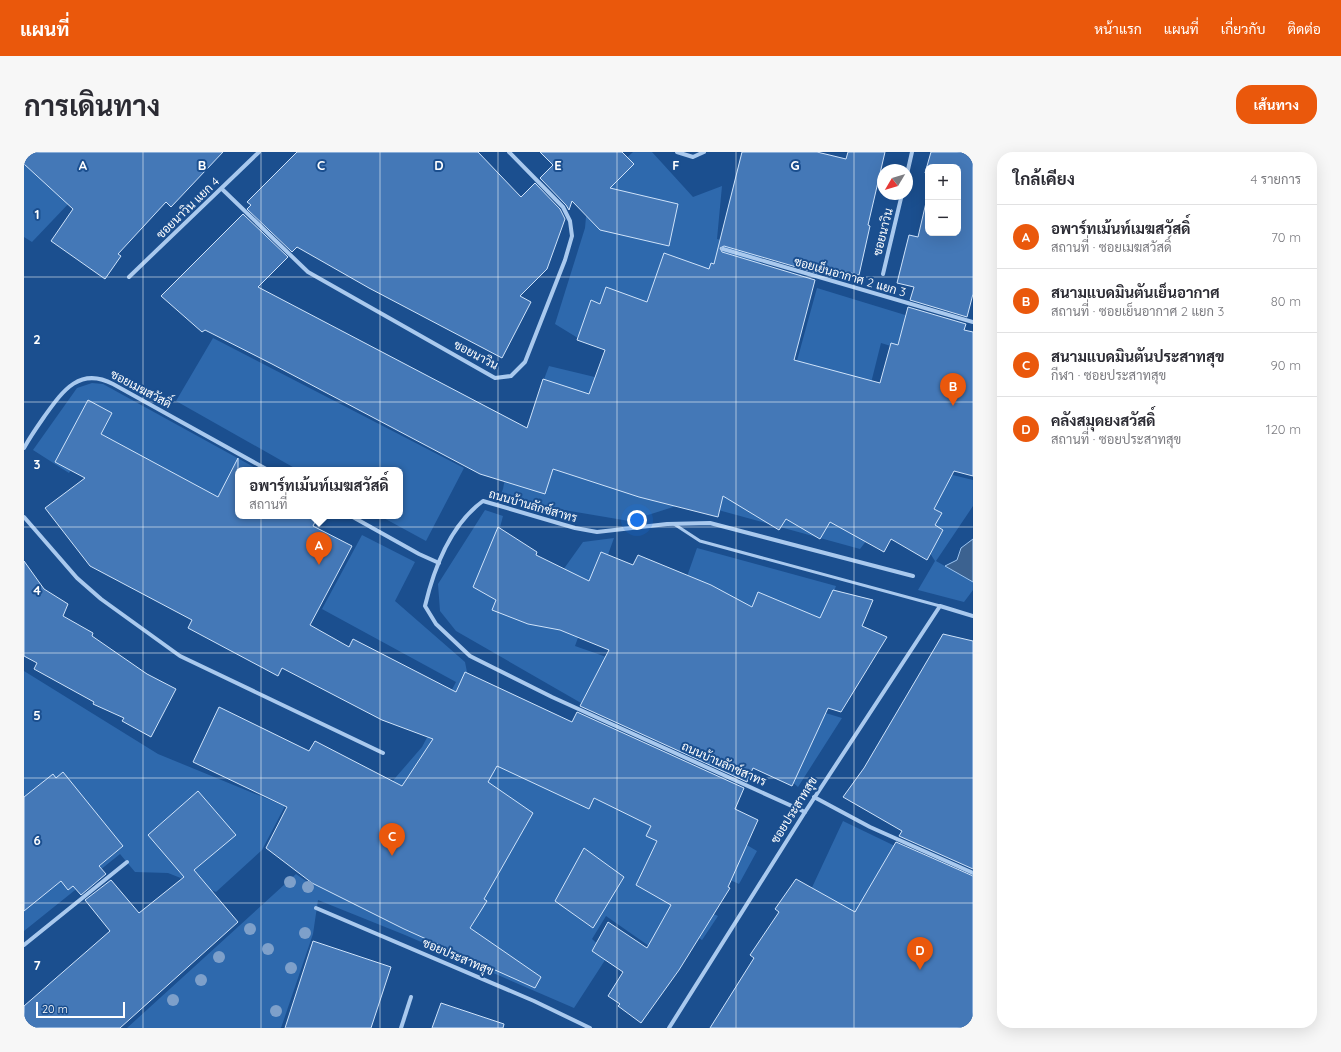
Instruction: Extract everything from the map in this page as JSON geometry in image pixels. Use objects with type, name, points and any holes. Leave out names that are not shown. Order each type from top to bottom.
[{"type":"street","name":"ซอยนาวิน แยก 4","points":[[129,277],[259,152]]},
{"type":"street","name":"ซอยนาวิน","points":[[222,189],[308,272],[495,378],[511,376],[525,362],[565,260],[572,236],[570,221],[563,207],[509,152]]},
{"type":"street","points":[[677,152],[693,157],[704,152]]},
{"type":"street","points":[[909,164],[912,152]]},
{"type":"street","name":"ซอยนาวิน","points":[[883,274],[901,200]]},
{"type":"street","name":"ซอยเย็นอากาศ 2 แยก 3","points":[[722,249],[973,322]]},
{"type":"street","name":"ซอยเมฆสวัสดิ์","points":[[24,448],[60,394],[69,385],[93,378],[105,379],[263,467]]},
{"type":"street","name":"ถนนบ้านลักซ์สาทร","points":[[805,812],[552,697],[470,656],[436,624],[426,606],[432,576],[454,532],[471,509],[482,500],[575,528],[597,532],[673,524],[710,523],[913,576]]},
{"type":"street","points":[[24,518],[77,578],[101,599],[180,656],[383,753]]},
{"type":"street","points":[[357,519],[438,563]]},
{"type":"street","points":[[940,606],[973,616]]},
{"type":"street","name":"ซอยประสาทสุข","points":[[669,1028],[814,797],[940,606]]},
{"type":"street","points":[[814,797],[870,827],[973,873]]},
{"type":"street","points":[[24,945],[127,862]]},
{"type":"street","name":"ซอยประสาทสุข","points":[[316,908],[534,1001],[590,1028]]},
{"type":"street","points":[[401,1028],[411,997]]},
{"type":"lane","points":[[673,524],[700,541],[940,606]]},
{"type":"shaded area","points":[[24,152],[72,200],[32,242],[24,237]]},
{"type":"shaded area","points":[[633,152],[652,152],[693,197],[722,186],[717,239],[763,253],[727,379],[586,343],[555,324],[585,228],[588,194]]},
{"type":"shaded area","points":[[817,288],[915,318],[904,350],[881,343],[870,387],[795,368]]},
{"type":"shaded area","points":[[213,338],[464,468],[426,541],[386,519],[403,519],[403,467],[293,467],[176,401]]},
{"type":"shaded area","points":[[549,366],[657,392],[916,466],[973,480],[973,506],[936,561],[973,582],[973,590],[964,602],[918,590],[935,561],[897,501],[860,549],[689,502],[629,521],[499,499],[503,489],[510,450],[585,472],[541,387]]},
{"type":"shaded area","points":[[92,383],[103,384],[254,467],[235,467],[235,519],[237,519],[225,557],[93,436],[69,473],[33,450],[77,388]]},
{"type":"shaded area","points":[[485,510],[503,516],[485,584],[533,612],[583,542],[614,538],[575,646],[615,660],[588,707],[456,631],[440,611],[438,584]]},
{"type":"shaded area","points":[[362,535],[415,562],[395,601],[465,662],[469,682],[757,851],[739,884],[698,866],[679,897],[718,916],[702,940],[667,917],[649,946],[606,916],[592,939],[609,954],[574,1008],[405,935],[318,900],[313,934],[281,1028],[127,1028],[296,874],[309,883],[351,829],[422,747],[456,682],[322,609]]},
{"type":"shaded area","points":[[973,539],[973,582],[945,566],[957,560],[961,548]]},
{"type":"shaded area","points":[[697,548],[836,586],[824,620],[727,683],[842,718],[798,787],[657,662]]},
{"type":"shaded area","points":[[24,671],[158,754],[285,806],[262,850],[216,892],[168,873],[135,872],[120,854],[24,931]]},
{"type":"shaded area","points":[[843,821],[897,847],[853,923],[808,896]]},
{"type":"building","points":[[24,152],[223,152],[171,207],[166,202],[118,254],[121,256],[105,279],[51,241],[73,209],[24,164]]},
{"type":"building","points":[[297,152],[478,152],[521,197],[535,183],[560,209],[565,219],[547,269],[520,296],[531,302],[502,358],[369,288],[297,247],[292,252],[247,209],[251,205],[247,202]]},
{"type":"building","points":[[540,152],[622,152],[634,164],[610,188],[678,204],[669,246],[600,230],[572,201],[569,210],[540,178],[553,165]]},
{"type":"building","points":[[742,152],[817,152],[846,159],[848,152],[885,152],[882,164],[877,164],[877,186],[859,275],[819,265],[817,273],[724,246],[720,248],[722,252],[815,280],[794,360],[880,383],[891,343],[898,345],[908,307],[966,324],[964,330],[973,332],[973,476],[954,471],[934,509],[942,513],[935,525],[943,530],[927,560],[891,539],[884,552],[830,522],[820,539],[786,519],[779,530],[723,496],[718,517],[639,497],[553,469],[545,494],[480,474],[272,364],[205,330],[202,332],[161,296],[243,214],[288,257],[258,287],[527,428],[543,379],[589,394],[605,350],[577,340],[591,300],[600,304],[606,287],[647,302],[664,253],[709,269],[711,263],[714,264]]},
{"type":"building","points":[[931,152],[973,152],[973,294],[967,317],[910,300],[914,287],[897,283],[909,235],[918,237],[925,207],[925,236],[961,236],[961,164],[928,164]]},
{"type":"building","points":[[88,400],[112,413],[101,434],[218,497],[238,458],[238,467],[235,467],[235,519],[316,519],[313,526],[352,546],[310,625],[349,647],[353,639],[456,692],[465,672],[572,722],[577,712],[744,788],[735,809],[758,820],[728,887],[730,888],[679,970],[641,1023],[618,1006],[620,1004],[608,996],[623,972],[592,951],[608,922],[647,948],[671,905],[636,885],[657,841],[646,836],[651,826],[594,798],[589,809],[497,766],[488,782],[533,813],[484,899],[487,901],[470,928],[541,977],[535,988],[404,929],[312,883],[266,848],[287,807],[193,762],[219,707],[309,751],[315,741],[402,786],[433,739],[382,720],[282,668],[278,676],[188,628],[192,620],[90,566],[45,508],[85,478],[55,462]]},
{"type":"building","points":[[498,527],[537,552],[536,555],[589,581],[601,552],[633,565],[638,555],[711,585],[752,607],[758,592],[820,618],[833,590],[873,600],[862,626],[887,637],[841,712],[828,708],[792,786],[753,768],[747,782],[580,706],[609,650],[560,630],[528,624],[492,610],[496,600],[473,587]]},
{"type":"building","points":[[24,561],[44,589],[68,604],[63,616],[93,633],[92,636],[147,674],[176,689],[151,737],[122,721],[124,718],[93,704],[94,702],[34,669],[37,663],[24,656]]},
{"type":"building","points":[[943,634],[973,641],[973,869],[899,836],[902,831],[843,797],[864,768]]},
{"type":"building","points":[[63,772],[123,846],[99,866],[106,874],[81,895],[73,886],[68,890],[61,881],[24,911],[24,797],[53,774],[56,778]]},
{"type":"building","points":[[198,791],[236,835],[194,870],[238,922],[120,1028],[24,1028],[24,1006],[110,931],[85,900],[111,880],[139,913],[184,877],[148,835]]},
{"type":"building","points":[[896,842],[973,876],[973,1028],[710,1028],[754,958],[750,955],[779,912],[775,909],[796,879],[855,912]]},
{"type":"building","points":[[584,848],[624,877],[593,928],[555,901]]},
{"type":"building","points":[[313,941],[391,967],[371,1028],[285,1028]]},
{"type":"building","points":[[441,1003],[504,1024],[503,1028],[432,1028]]},
{"type":"place","name":"สนามแบดมินตันเย็นอากาศ","points":[[953,406]]},
{"type":"place","name":"อพาร์ทเม้นท์เมฆสวัสดิ์","points":[[319,565]]},
{"type":"place","name":"สนามแบดมินตันประสาทสุข","points":[[392,856]]},
{"type":"place","name":"คลังสมุดยงสวัสดิ์","points":[[920,970]]}]
